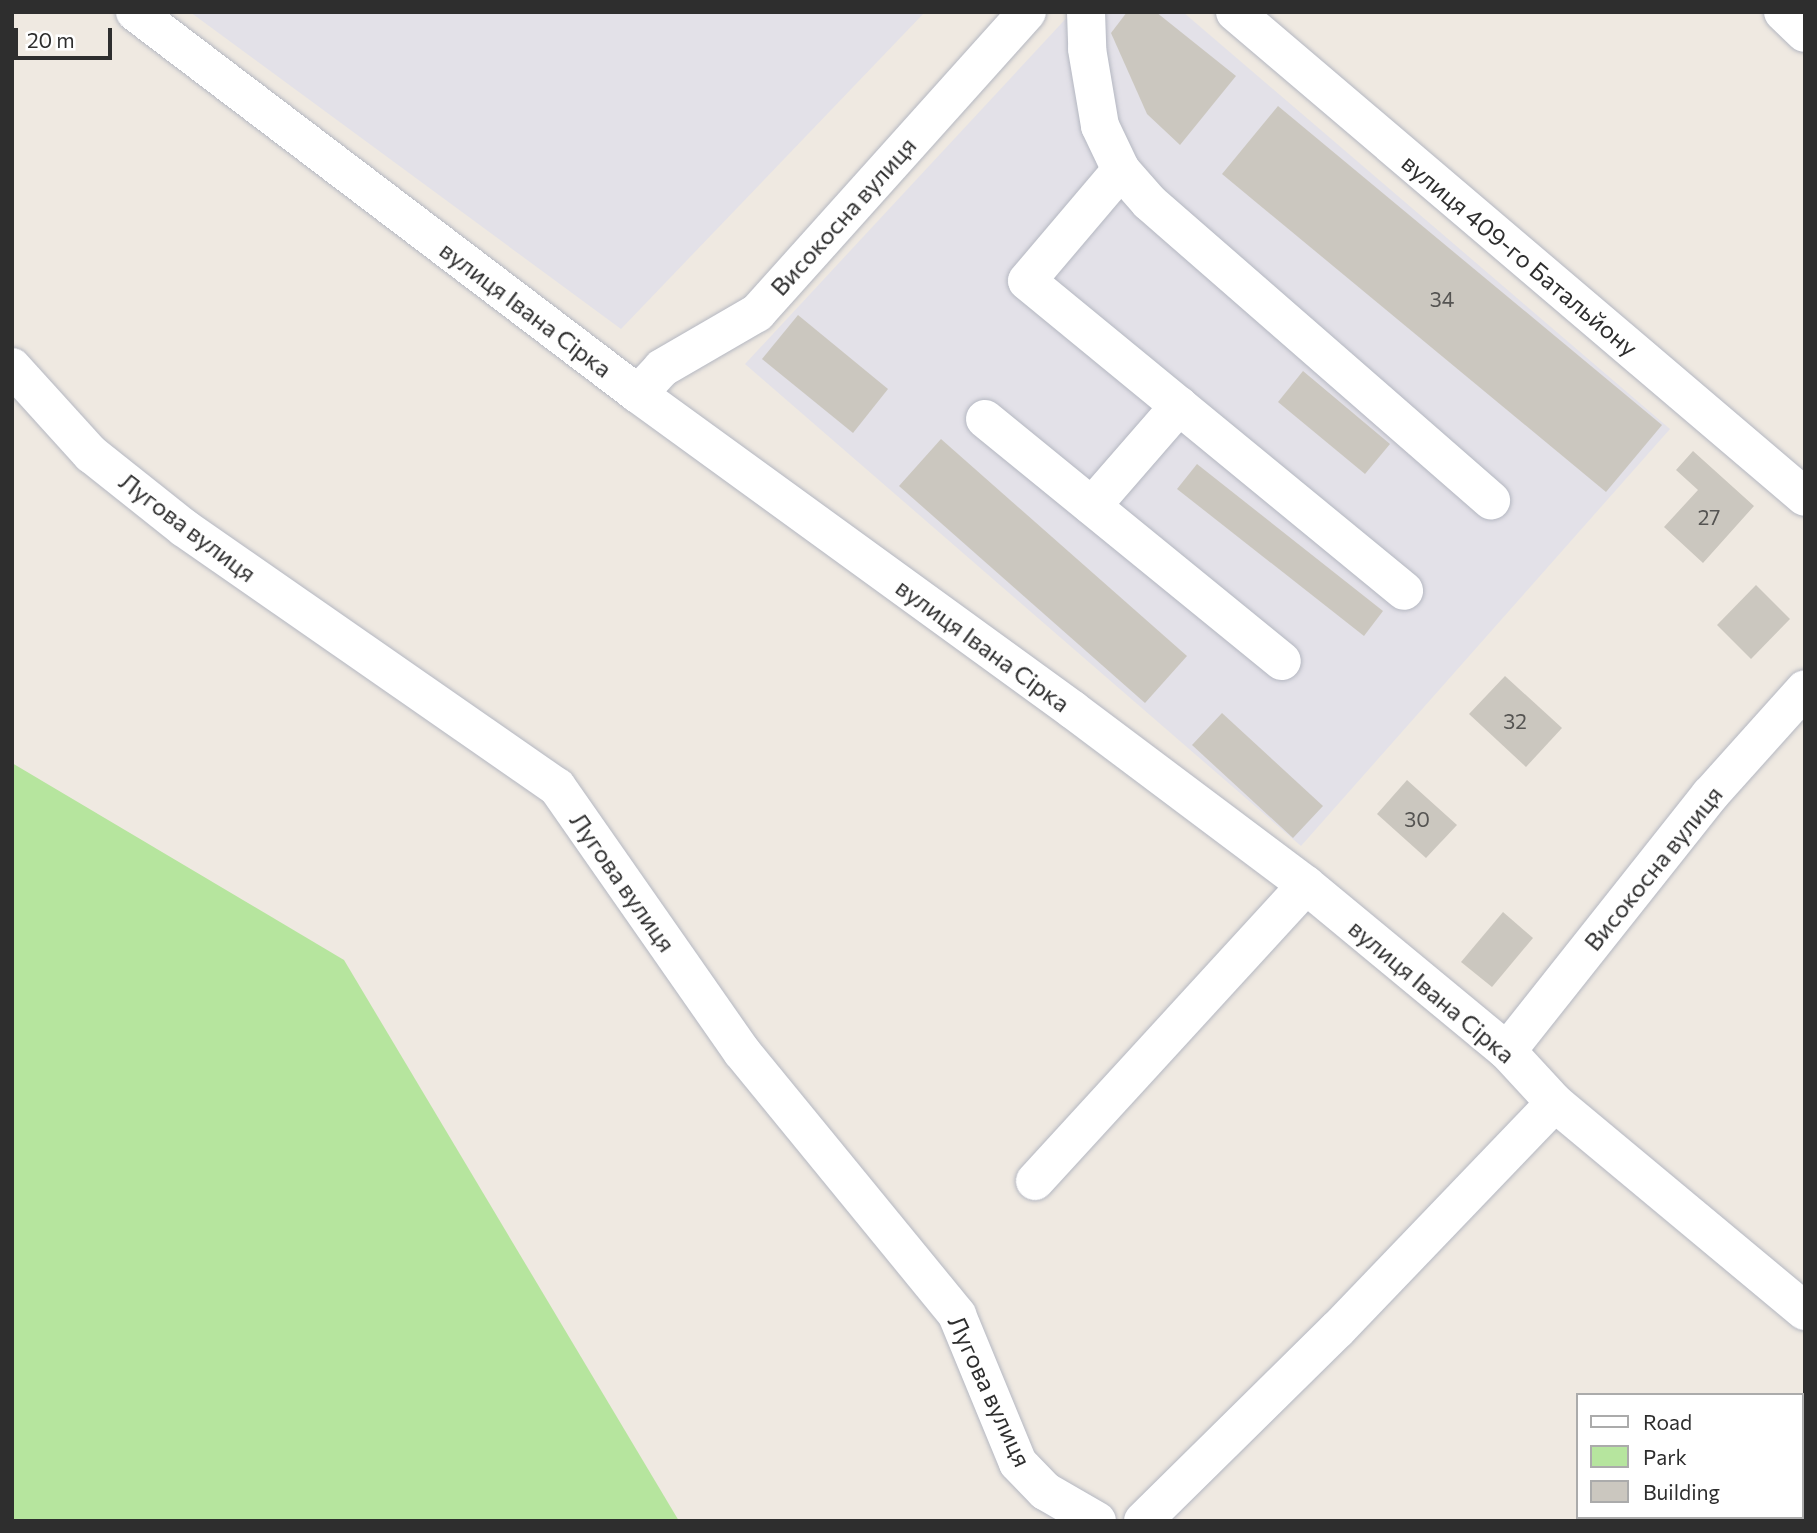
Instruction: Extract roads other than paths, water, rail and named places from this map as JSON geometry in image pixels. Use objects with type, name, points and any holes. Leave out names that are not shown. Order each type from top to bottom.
[{"type":"street","name":"вулиця Івана Сірка","points":[[135,12],[638,394],[1073,710],[1306,885],[1507,1051],[1555,1103],[1805,1311]]},
{"type":"street","name":"Високосна вулиця","points":[[638,394],[662,368],[757,313],[1027,12]]},
{"type":"street","points":[[1086,12],[1087,50],[1100,126],[1121,170],[1149,202],[1492,500]]},
{"type":"street","name":"вулиця 409-го Батальйону","points":[[1235,12],[1805,497]]},
{"type":"street","points":[[1783,12],[1805,33]]},
{"type":"street","points":[[1121,170],[1027,281],[1404,591]]},
{"type":"street","name":"Лугова вулиця","points":[[12,367],[91,454],[184,528],[557,788],[742,1052],[957,1315],[1018,1463],[1045,1491],[1097,1521]]},
{"type":"street","points":[[1092,506],[1179,406]]},
{"type":"street","points":[[985,419],[1282,661]]},
{"type":"street","name":"Високосна вулиця","points":[[1507,1051],[1710,796],[1805,689]]},
{"type":"street","points":[[1035,1181],[1306,885]]},
{"type":"street","points":[[1143,1521],[1338,1329],[1555,1103]]}]
